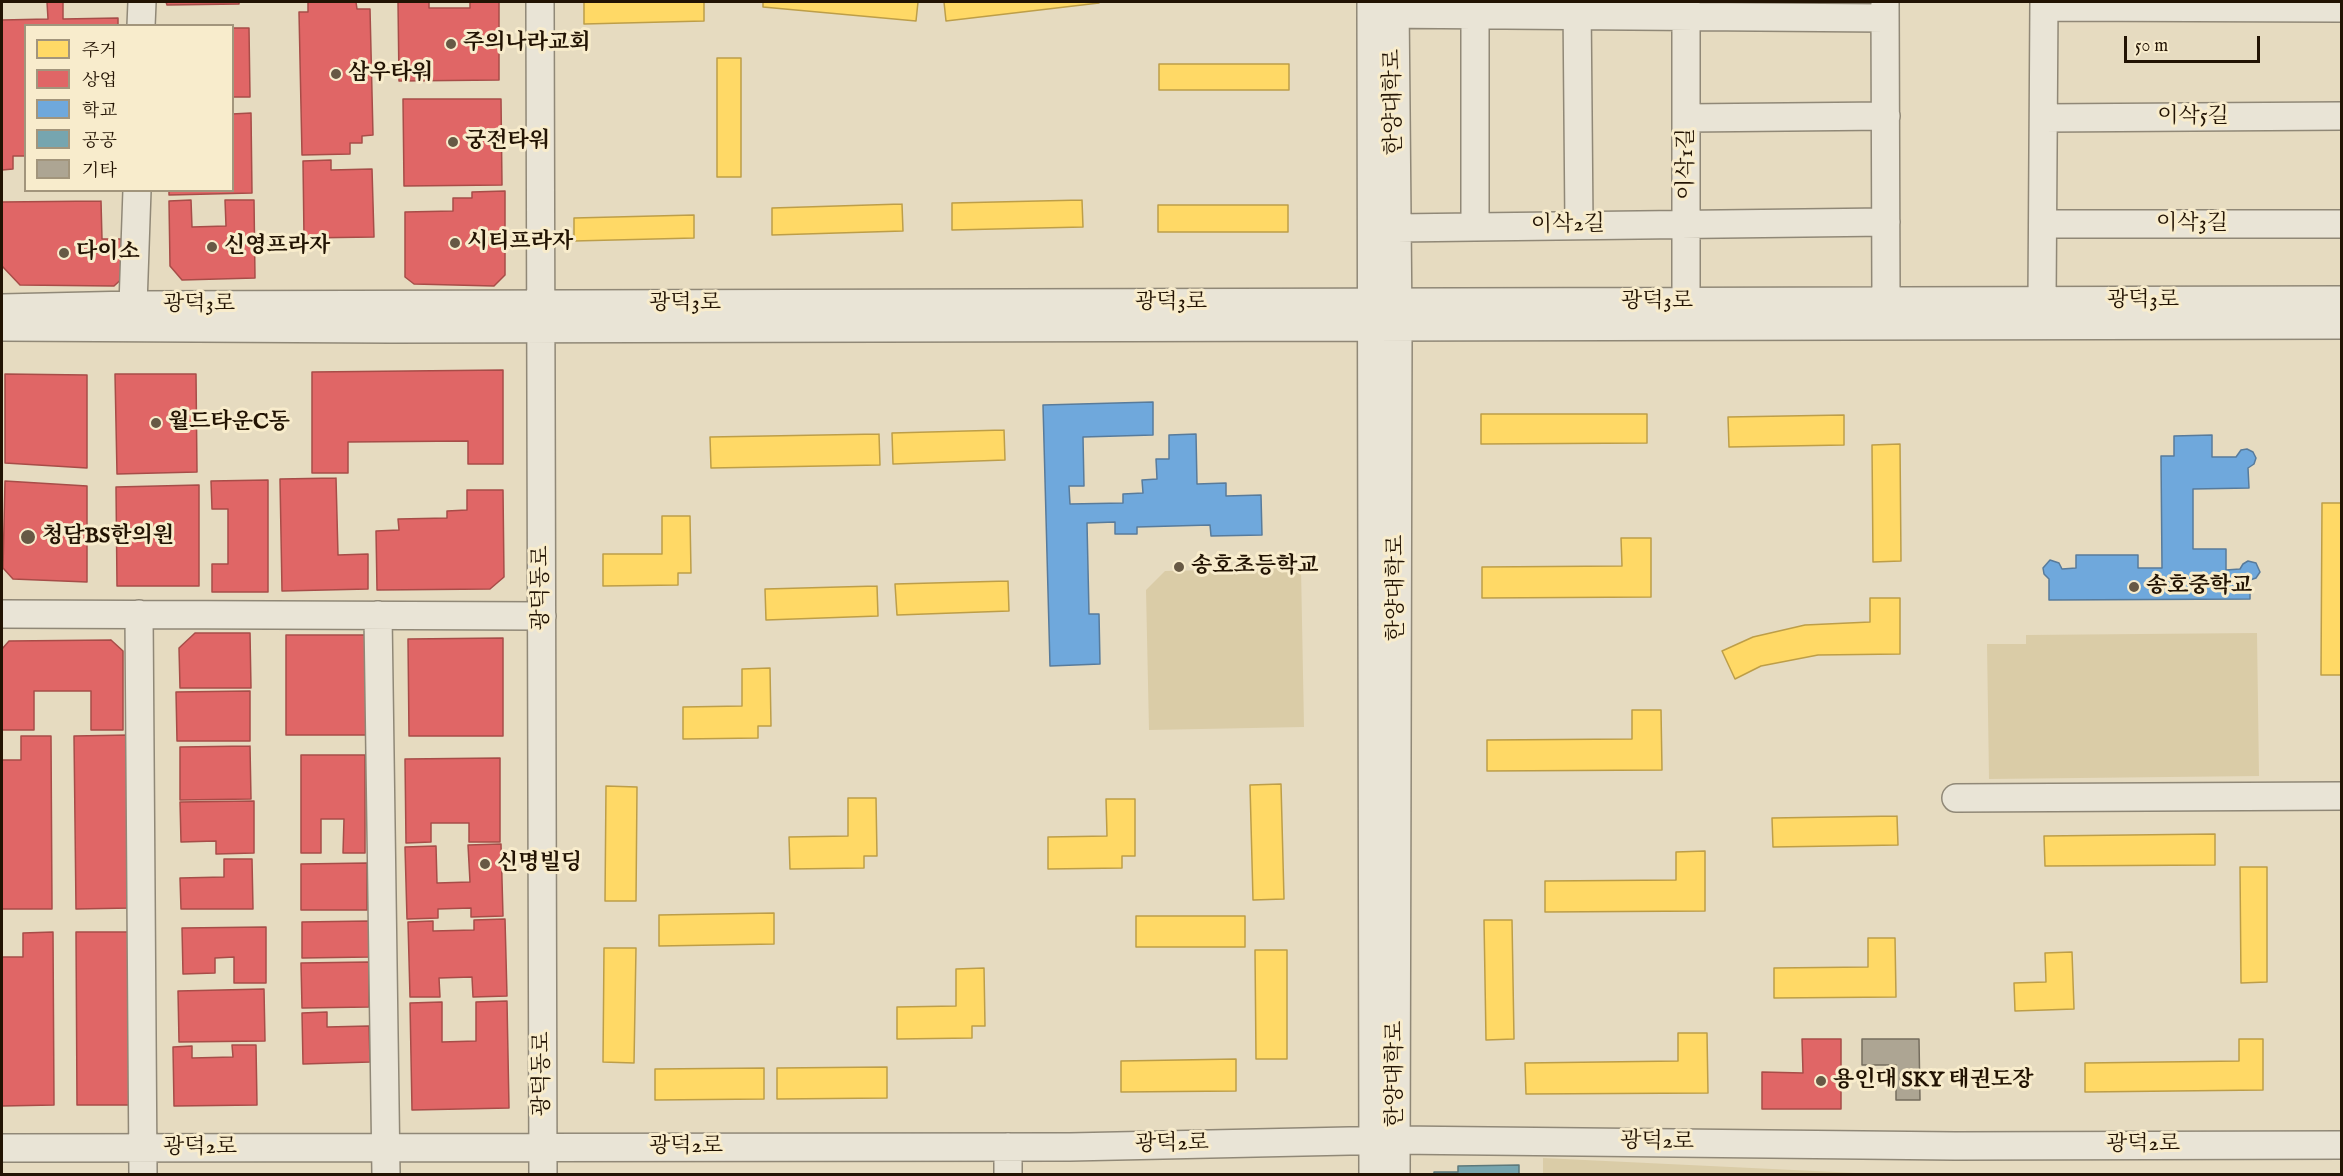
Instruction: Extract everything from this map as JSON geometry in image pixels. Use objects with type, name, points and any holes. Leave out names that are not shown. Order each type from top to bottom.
[{"type":"street","points":[[141,24],[142,2]]},
{"type":"street","name":"광덕동로","points":[[540,2],[543,1174]]},
{"type":"street","points":[[2042,301],[2044,4],[2342,8]]},
{"type":"street","points":[[1383,8],[1885,10],[1886,301]]},
{"type":"street","name":"한양대학로","points":[[1383,8],[1397,228],[1384,315]]},
{"type":"street","name":"한양대학로","points":[[1373,1174],[1384,1140],[1383,8]]},
{"type":"street","points":[[1474,227],[1475,8]]},
{"type":"street","points":[[1577,9],[1579,225]]},
{"type":"street","name":"이삭1길","points":[[1686,9],[1688,314]]},
{"type":"street","points":[[1687,118],[1886,116]]},
{"type":"street","name":"이삭5길","points":[[2044,118],[2342,116]]},
{"type":"street","points":[[133,305],[136,192]]},
{"type":"street","name":"이삭2길","points":[[1397,228],[1886,222]]},
{"type":"street","name":"이삭3길","points":[[2043,224],[2342,224]]},
{"type":"street","name":"광덕3로","points":[[1688,314],[1886,301],[2342,300]]},
{"type":"street","name":"광덕3로","points":[[2,308],[133,305],[541,316]]},
{"type":"street","name":"광덕3로","points":[[2,327],[541,316],[1688,314],[2342,325]]},
{"type":"street","points":[[2,614],[542,616]]},
{"type":"street","points":[[139,614],[143,1174]]},
{"type":"street","points":[[378,615],[386,1174]]},
{"type":"street","points":[[1956,798],[2342,796]]},
{"type":"street","name":"한양대학로","points":[[1384,1140],[1396,1174]]},
{"type":"street","name":"광덕2로","points":[[2,1148],[1008,1147],[1384,1140],[1944,1146],[2342,1145]]},
{"type":"street","points":[[1008,1147],[1008,1174]]},
{"type":"shaded area","points":[[1301,568],[1304,727],[1149,730],[1146,590],[1165,571]]},
{"type":"shaded area","points":[[2257,633],[2259,776],[1989,779],[1987,644],[2026,644],[2026,635]]},
{"type":"shaded area","points":[[1543,1158],[1856,1173],[1856,1174],[1543,1174]]},
{"type":"building: 주거","points":[[584,2],[704,2],[704,21],[584,24]]},
{"type":"building: 주거","points":[[763,2],[918,2],[916,21],[763,7]]},
{"type":"building: 주거","points":[[944,2],[1099,2],[1099,3],[946,21]]},
{"type":"building: 주거","points":[[717,58],[741,58],[741,177],[717,177]]},
{"type":"building: 주거","points":[[1159,64],[1289,64],[1289,90],[1159,90]]},
{"type":"building: 주거","points":[[1082,200],[1083,227],[952,230],[952,203]]},
{"type":"building: 주거","points":[[902,204],[903,231],[772,235],[772,208]]},
{"type":"building: 주거","points":[[1158,205],[1288,205],[1288,232],[1158,232]]},
{"type":"building: 주거","points":[[694,215],[694,238],[574,241],[574,218]]},
{"type":"building: 주거","points":[[1481,414],[1647,414],[1647,443],[1481,444]]},
{"type":"building: 주거","points":[[1844,415],[1844,445],[1729,447],[1728,417]]},
{"type":"building: 주거","points":[[1004,430],[1005,460],[893,464],[892,433]]},
{"type":"building: 주거","points":[[879,434],[880,465],[711,468],[710,437]]},
{"type":"building: 주거","points":[[1900,444],[1901,561],[1873,562],[1872,445]]},
{"type":"building: 주거","points":[[2322,503],[2342,503],[2342,675],[2321,675]]},
{"type":"building: 주거","points":[[662,516],[690,516],[691,573],[678,573],[678,585],[603,586],[603,554],[662,554]]},
{"type":"building: 주거","points":[[1621,538],[1651,538],[1651,597],[1482,598],[1482,567],[1622,566]]},
{"type":"building: 주거","points":[[1008,581],[1009,611],[897,615],[895,584]]},
{"type":"building: 주거","points":[[877,586],[878,616],[766,620],[765,589]]},
{"type":"building: 주거","points":[[1870,598],[1900,598],[1900,654],[1818,655],[1761,666],[1735,679],[1722,651],[1753,637],[1805,625],[1870,622]]},
{"type":"building: 주거","points":[[770,668],[771,726],[758,726],[758,738],[683,739],[683,707],[742,706],[742,669]]},
{"type":"building: 주거","points":[[1632,710],[1661,710],[1662,770],[1487,771],[1487,740],[1632,739]]},
{"type":"building: 주거","points":[[1281,784],[1284,899],[1253,900],[1250,785]]},
{"type":"building: 주거","points":[[606,786],[637,787],[636,901],[605,901]]},
{"type":"building: 주거","points":[[848,798],[876,798],[877,856],[864,856],[864,868],[790,869],[789,837],[848,836]]},
{"type":"building: 주거","points":[[1106,799],[1135,799],[1135,856],[1122,856],[1122,868],[1048,869],[1048,837],[1107,836]]},
{"type":"building: 주거","points":[[1897,816],[1898,845],[1773,847],[1772,818]]},
{"type":"building: 주거","points":[[2215,834],[2215,865],[2045,866],[2044,836]]},
{"type":"building: 주거","points":[[1705,851],[1705,911],[1545,912],[1545,881],[1676,880],[1676,852]]},
{"type":"building: 주거","points":[[2240,867],[2267,867],[2267,982],[2241,983]]},
{"type":"building: 주거","points":[[774,913],[774,944],[659,946],[659,915]]},
{"type":"building: 주거","points":[[1136,916],[1245,916],[1245,947],[1136,947]]},
{"type":"building: 주거","points":[[1484,920],[1512,920],[1514,1039],[1486,1040]]},
{"type":"building: 주거","points":[[1868,938],[1895,938],[1896,997],[1774,998],[1774,968],[1868,967]]},
{"type":"building: 주거","points":[[604,948],[636,948],[634,1063],[603,1062]]},
{"type":"building: 주거","points":[[1255,950],[1287,950],[1287,1059],[1256,1059]]},
{"type":"building: 주거","points":[[2072,952],[2074,1009],[2015,1011],[2014,983],[2046,982],[2045,953]]},
{"type":"building: 주거","points":[[984,968],[985,1026],[972,1026],[972,1038],[897,1039],[897,1007],[956,1006],[956,969]]},
{"type":"building: 주거","points":[[1678,1033],[1707,1033],[1708,1093],[1526,1094],[1525,1063],[1678,1061]]},
{"type":"building: 주거","points":[[2239,1039],[2263,1039],[2263,1090],[2085,1092],[2085,1063],[2239,1061]]},
{"type":"building: 주거","points":[[1236,1059],[1236,1091],[1121,1092],[1121,1061]]},
{"type":"building: 주거","points":[[887,1067],[887,1098],[777,1099],[777,1068]]},
{"type":"building: 주거","points":[[764,1068],[764,1099],[655,1100],[655,1069]]},
{"type":"building: 상업","points":[[47,2],[63,2],[63,19],[118,18],[118,24],[24,24],[24,156],[13,156],[13,169],[2,170],[2,20],[48,19]]},
{"type":"building: 상업","points":[[166,2],[239,2],[239,4],[167,5]]},
{"type":"building: 상업","name":"삼우타워","points":[[308,2],[356,2],[357,9],[370,9],[373,135],[362,136],[362,143],[350,143],[350,154],[302,155],[299,12],[308,12]]},
{"type":"building: 상업","points":[[398,2],[429,2],[429,8],[470,8],[470,2],[499,2],[499,80],[399,81]]},
{"type":"building: 상업","points":[[234,28],[249,28],[250,97],[234,97]]},
{"type":"building: 상업","name":"궁전타워","points":[[403,99],[501,99],[502,185],[404,186]]},
{"type":"building: 상업","points":[[251,113],[252,193],[169,195],[169,192],[234,192],[234,114]]},
{"type":"building: 상업","points":[[331,160],[331,170],[372,169],[374,237],[304,238],[303,161]]},
{"type":"building: 상업","name":"시티프라자","points":[[505,191],[505,275],[494,286],[414,284],[405,277],[405,212],[453,211],[453,198],[472,198],[472,192]]},
{"type":"building: 상업","name":"신영프라자","points":[[191,200],[192,227],[226,226],[225,200],[254,200],[255,278],[182,280],[170,266],[169,201]]},
{"type":"building: 상업","name":"다이소","points":[[101,201],[102,239],[127,239],[127,274],[114,286],[20,285],[2,266],[2,202]]},
{"type":"building: 상업","points":[[503,370],[503,464],[468,464],[468,441],[348,442],[348,473],[312,473],[312,372]]},
{"type":"building: 상업","points":[[5,374],[87,375],[87,468],[5,463]]},
{"type":"building: 상업","name":"월드타운C동","points":[[115,374],[196,374],[197,472],[117,474]]},
{"type":"building: 상업","points":[[336,478],[338,555],[368,554],[368,589],[282,591],[280,479]]},
{"type":"building: 상업","points":[[268,480],[268,592],[212,592],[212,564],[228,564],[228,509],[212,509],[211,481]]},
{"type":"building: 상업","points":[[5,481],[87,486],[87,582],[13,579],[3,568]]},
{"type":"building: 상업","points":[[199,485],[199,586],[117,586],[116,487]]},
{"type":"building: 상업","points":[[467,490],[503,490],[504,577],[490,589],[377,590],[376,531],[399,530],[398,519],[447,518],[447,511],[467,510]]},
{"type":"building: 상업","points":[[195,633],[250,633],[251,688],[180,688],[179,648]]},
{"type":"building: 상업","points":[[286,635],[367,635],[367,735],[286,735]]},
{"type":"building: 상업","points":[[503,638],[503,736],[409,736],[408,639]]},
{"type":"building: 상업","points":[[111,640],[123,651],[123,730],[91,730],[91,691],[34,691],[34,730],[2,730],[2,649],[9,641]]},
{"type":"building: 상업","points":[[250,691],[250,741],[177,741],[176,692]]},
{"type":"building: 상업","points":[[130,735],[131,908],[76,909],[74,736]]},
{"type":"building: 상업","points":[[21,736],[51,736],[52,909],[2,909],[2,760],[21,760]]},
{"type":"building: 상업","points":[[250,746],[251,799],[180,800],[180,747]]},
{"type":"building: 상업","points":[[301,755],[365,755],[365,853],[343,853],[344,819],[321,819],[321,853],[301,853]]},
{"type":"building: 상업","points":[[500,758],[500,842],[469,842],[469,823],[431,823],[431,842],[406,843],[405,759]]},
{"type":"building: 상업","points":[[254,801],[254,853],[216,854],[216,841],[181,842],[180,802]]},
{"type":"building: 상업","name":"신명빌딩","points":[[501,844],[503,916],[471,917],[471,908],[438,909],[438,918],[407,919],[405,847],[436,846],[437,883],[470,882],[468,845]]},
{"type":"building: 상업","points":[[224,859],[252,859],[253,909],[181,909],[180,878],[224,877]]},
{"type":"building: 상업","points":[[367,863],[367,910],[301,910],[301,864]]},
{"type":"building: 상업","points":[[505,919],[507,996],[473,997],[472,977],[439,978],[440,997],[410,997],[408,922],[433,921],[433,931],[474,930],[474,920]]},
{"type":"building: 상업","points":[[370,921],[370,957],[302,958],[302,922]]},
{"type":"building: 상업","points":[[266,927],[266,983],[234,983],[234,957],[215,958],[215,973],[183,974],[182,928]]},
{"type":"building: 상업","points":[[53,932],[54,1105],[2,1106],[2,957],[23,957],[23,933]]},
{"type":"building: 상업","points":[[76,932],[132,932],[133,1105],[77,1105]]},
{"type":"building: 상업","points":[[369,962],[369,1007],[302,1008],[301,963]]},
{"type":"building: 상업","points":[[264,989],[265,1041],[179,1042],[178,991]]},
{"type":"building: 상업","points":[[507,1001],[509,1108],[412,1110],[410,1003],[442,1002],[442,1042],[476,1041],[476,1002]]},
{"type":"building: 상업","points":[[327,1012],[327,1027],[369,1026],[370,1062],[303,1064],[302,1013]]},
{"type":"building: 상업","points":[[1802,1039],[1841,1039],[1841,1109],[1762,1109],[1762,1072],[1803,1073]]},
{"type":"building: 상업","points":[[232,1045],[256,1045],[257,1105],[174,1106],[173,1047],[192,1046],[192,1058],[233,1057]]},
{"type":"building: 학교","name":"송호초등학교","points":[[1153,402],[1153,435],[1083,437],[1084,486],[1069,486],[1070,504],[1123,503],[1123,494],[1143,493],[1142,480],[1157,479],[1156,459],[1169,459],[1169,435],[1196,434],[1197,484],[1226,483],[1226,496],[1261,495],[1262,535],[1211,536],[1210,525],[1137,527],[1137,534],[1115,534],[1115,522],[1087,523],[1089,614],[1099,614],[1100,664],[1050,666],[1043,405]]},
{"type":"building: 학교","name":"송호중학교","points":[[2212,435],[2212,457],[2236,457],[2241,450],[2247,449],[2253,452],[2256,458],[2254,464],[2248,468],[2249,488],[2193,489],[2193,549],[2226,549],[2226,570],[2240,569],[2248,561],[2256,563],[2260,572],[2256,578],[2250,580],[2250,599],[2049,600],[2049,579],[2044,574],[2043,568],[2050,560],[2059,563],[2062,569],[2076,568],[2076,555],[2138,555],[2138,568],[2162,568],[2161,456],[2174,456],[2174,436]]},
{"type":"building: 공공","points":[[1519,1165],[1519,1174],[1434,1174],[1434,1172],[1458,1172],[1458,1166]]},
{"type":"building: 기타","points":[[1862,1039],[1919,1039],[1920,1100],[1896,1100],[1896,1065],[1862,1065]]},
{"type":"place","name":"주의나라교회","points":[[451,44]]},
{"type":"place","name":"삼우타워","points":[[336,74]]},
{"type":"place","name":"궁전타워","points":[[453,142]]},
{"type":"place","name":"시티프라자","points":[[455,243]]},
{"type":"place","name":"신영프라자","points":[[212,247]]},
{"type":"place","name":"다이소","points":[[64,253]]},
{"type":"place","name":"월드타운C동","points":[[156,423]]},
{"type":"place","name":"청담BS한의원","points":[[28,537]]},
{"type":"place","name":"송호초등학교","points":[[1179,567]]},
{"type":"place","name":"송호중학교","points":[[2134,587]]},
{"type":"place","name":"신명빌딩","points":[[485,864]]},
{"type":"place","name":"용인대 SKY 태권도장","points":[[1821,1081]]}]
